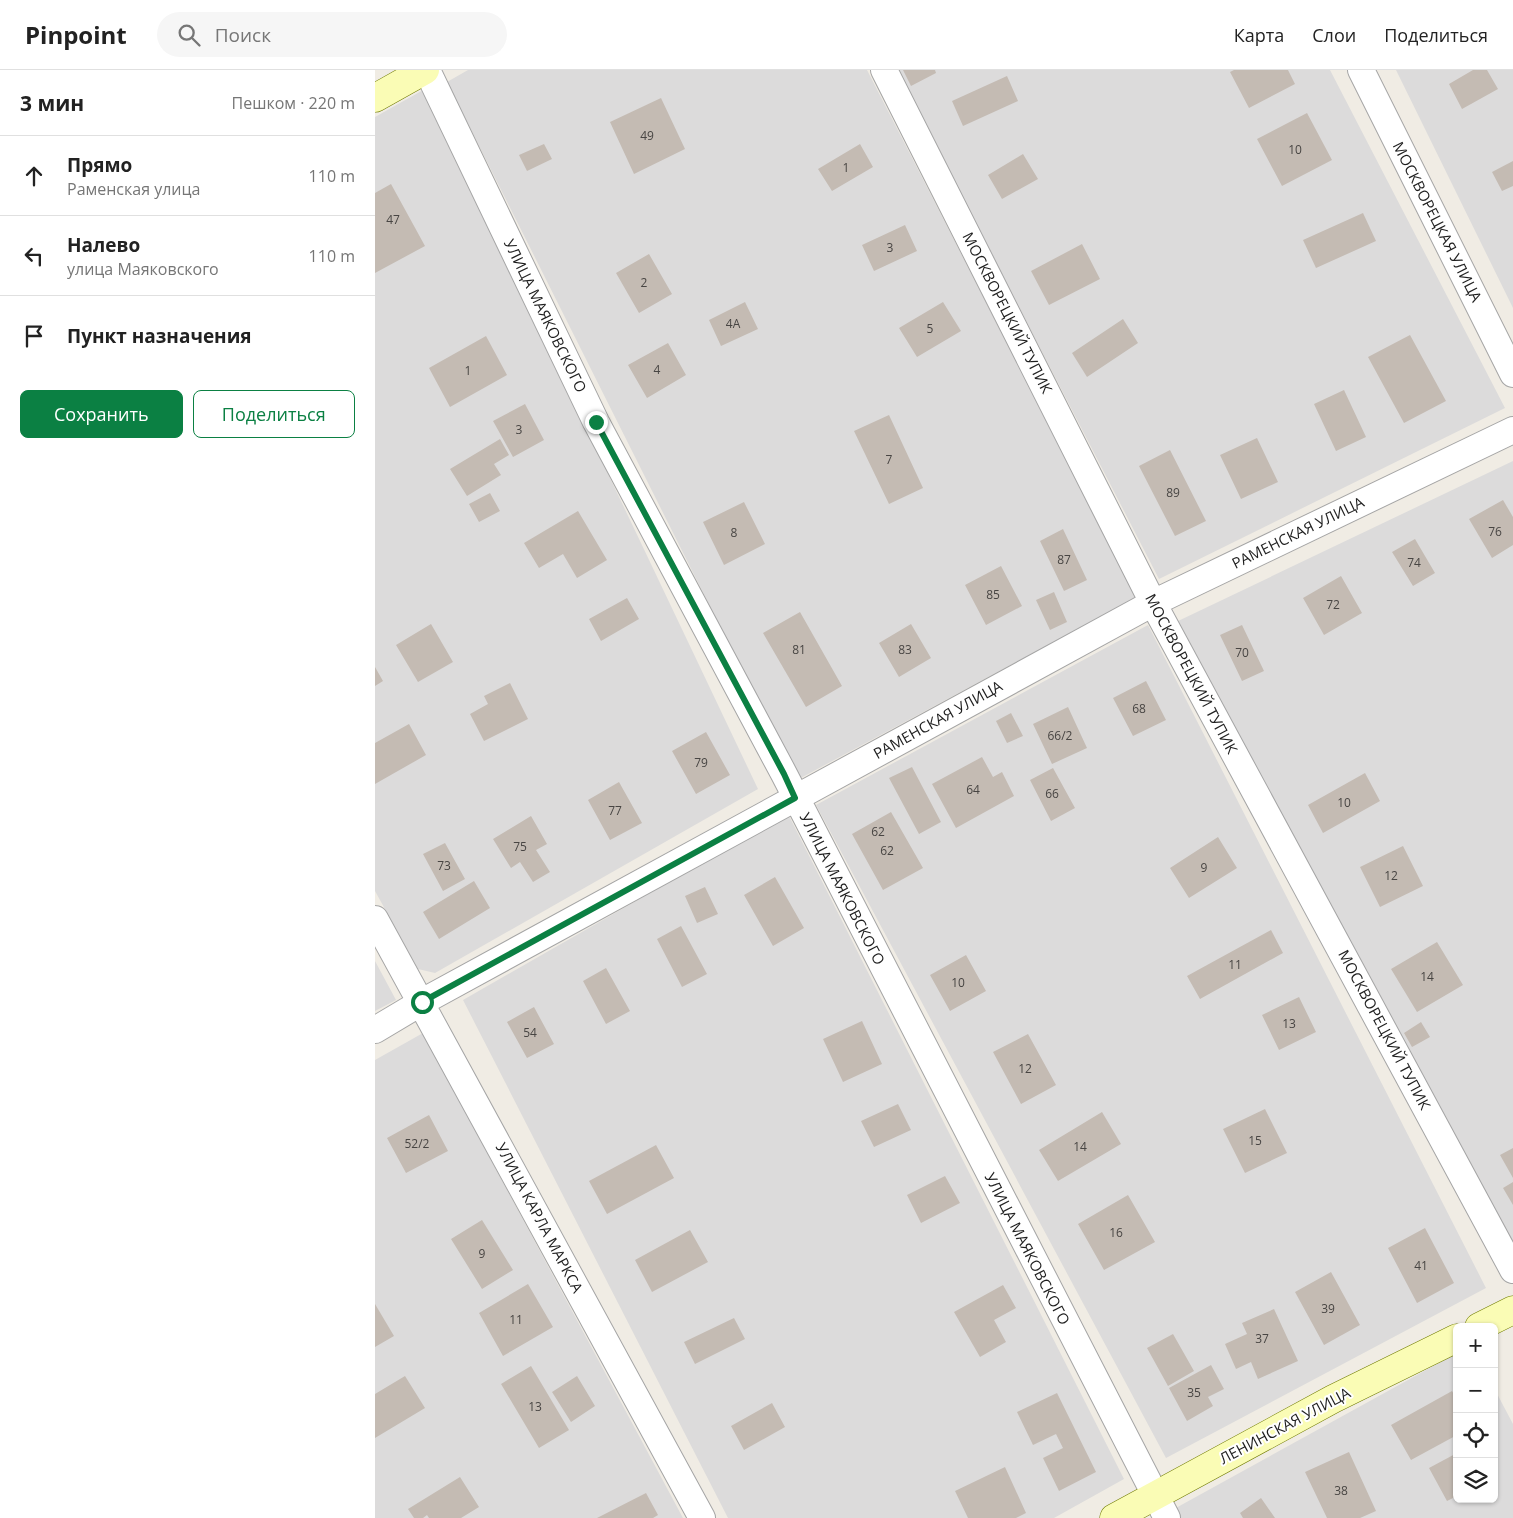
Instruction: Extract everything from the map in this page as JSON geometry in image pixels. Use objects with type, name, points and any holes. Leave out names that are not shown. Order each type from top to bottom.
[{"type":"street","points":[[375,98],[426,70]]},
{"type":"street","name":"УЛИЦА МАЯКОВСКОГО","points":[[426,70],[596,422],[779,765],[1161,1507]]},
{"type":"street","name":"МОСКВОРЕЦКИЙ ТУПИК","points":[[884,70],[1153,603],[1513,1270]]},
{"type":"street","name":"МОСКВОРЕЦКАЯ УЛИЦА","points":[[1361,70],[1513,374]]},
{"type":"street","name":"РАМЕНСКАЯ УЛИЦА","points":[[375,1030],[422,1002],[1153,603],[1513,430]]},
{"type":"street","name":"УЛИЦА КАРЛА МАРКСА","points":[[375,918],[702,1518]]},
{"type":"street","points":[[1487,1323],[1513,1310]]},
{"type":"street","name":"ЛЕНИНСКАЯ УЛИЦА","points":[[1114,1518],[1161,1507],[1333,1399],[1453,1340]]},
{"type":"shaded area","points":[[468,70],[867,70],[1137,597],[797,780],[447,82]]},
{"type":"shaded area","points":[[897,70],[1330,70],[1505,408],[1159,579]]},
{"type":"shaded area","points":[[1396,70],[1513,70],[1513,308]]},
{"type":"shaded area","points":[[425,89],[758,789],[435,973],[418,969],[375,891],[375,117]]},
{"type":"shaded area","points":[[1513,461],[1513,1255],[1176,622]]},
{"type":"shaded area","points":[[1148,625],[1486,1288],[1166,1458],[816,805]]},
{"type":"shaded area","points":[[788,814],[1124,1479],[1054,1518],[728,1518],[463,1000]]},
{"type":"shaded area","points":[[375,961],[396,1000],[375,1011]]},
{"type":"shaded area","points":[[423,1033],[683,1518],[375,1518],[375,1060]]},
{"type":"shaded area","points":[[1453,1355],[1453,1503],[1498,1503],[1498,1396],[1513,1424],[1513,1518],[1179,1518],[1174,1509]]},
{"type":"building","points":[[903,70],[935,70],[936,73],[911,86]]},
{"type":"building","points":[[1234,70],[1288,70],[1295,84],[1249,108],[1230,72]]},
{"type":"building","points":[[1473,70],[1487,70],[1498,89],[1462,109],[1449,84]]},
{"type":"building","points":[[1007,76],[1018,101],[963,126],[952,101]]},
{"type":"building","points":[[661,98],[685,149],[634,174],[610,122]]},
{"type":"building","points":[[1307,113],[1332,160],[1282,186],[1257,139]]},
{"type":"building","points":[[544,144],[552,159],[527,171],[519,155]]},
{"type":"building","points":[[860,144],[873,167],[832,191],[818,169]]},
{"type":"building","points":[[1023,154],[1038,179],[1002,199],[988,175]]},
{"type":"building","points":[[1513,161],[1513,186],[1502,191],[1492,172]]},
{"type":"building","points":[[391,184],[425,246],[375,273],[375,193]]},
{"type":"building","points":[[1363,213],[1376,241],[1316,268],[1303,240]]},
{"type":"building","points":[[905,225],[917,251],[874,271],[862,245]]},
{"type":"building","points":[[1082,244],[1100,279],[1049,305],[1031,271]]},
{"type":"building","points":[[649,254],[672,294],[639,313],[616,273]]},
{"type":"building","points":[[745,302],[758,329],[721,346],[709,320]]},
{"type":"building","points":[[943,302],[961,331],[917,357],[899,328]]},
{"type":"building","points":[[1123,319],[1138,343],[1087,377],[1072,353]]},
{"type":"building","points":[[1410,335],[1446,401],[1404,423],[1368,357]]},
{"type":"building","points":[[486,336],[507,375],[450,407],[429,368]]},
{"type":"building","points":[[668,343],[686,375],[647,398],[628,365]]},
{"type":"building","points":[[1344,390],[1366,437],[1336,451],[1314,404]]},
{"type":"building","points":[[525,404],[544,440],[513,457],[493,421]]},
{"type":"building","points":[[889,415],[923,488],[889,504],[854,431]]},
{"type":"building","points":[[1257,438],[1278,482],[1241,499],[1220,455]]},
{"type":"building","points":[[500,439],[509,455],[494,464],[501,475],[467,496],[450,469]]},
{"type":"building","points":[[1170,450],[1206,521],[1175,536],[1139,466]]},
{"type":"building","points":[[490,493],[500,511],[479,522],[469,504]]},
{"type":"building","points":[[1503,500],[1513,517],[1513,545],[1492,558],[1469,519]]},
{"type":"building","points":[[744,502],[765,544],[724,565],[703,522]]},
{"type":"building","points":[[578,511],[607,560],[577,578],[563,554],[539,568],[524,543]]},
{"type":"building","points":[[1063,529],[1087,580],[1064,591],[1040,541]]},
{"type":"building","points":[[1415,539],[1435,573],[1413,586],[1392,552]]},
{"type":"building","points":[[1001,566],[1022,606],[986,625],[965,585]]},
{"type":"building","points":[[1341,576],[1362,613],[1324,635],[1303,598]]},
{"type":"building","points":[[1054,592],[1067,622],[1050,630],[1036,600]]},
{"type":"building","points":[[627,598],[639,619],[601,641],[589,619]]},
{"type":"building","points":[[800,612],[842,686],[806,707],[763,633]]},
{"type":"building","points":[[431,624],[453,662],[418,682],[396,645]]},
{"type":"building","points":[[911,624],[931,658],[899,677],[879,643]]},
{"type":"building","points":[[1242,625],[1264,671],[1242,681],[1220,635]]},
{"type":"building","points":[[375,667],[383,681],[375,686]]},
{"type":"building","points":[[1146,681],[1166,720],[1133,736],[1113,698]]},
{"type":"building","points":[[510,683],[528,719],[484,741],[470,714],[488,704],[484,696]]},
{"type":"building","points":[[1068,707],[1087,748],[1052,764],[1033,724]]},
{"type":"building","points":[[1011,713],[1023,736],[1007,743],[996,721]]},
{"type":"building","points":[[409,724],[426,755],[375,784],[375,743]]},
{"type":"building","points":[[706,732],[730,775],[696,794],[672,751]]},
{"type":"building","points":[[982,757],[993,777],[1002,772],[1014,796],[956,828],[932,784]]},
{"type":"building","points":[[912,767],[941,822],[919,834],[889,778]]},
{"type":"building","points":[[1053,768],[1075,808],[1051,821],[1030,780]]},
{"type":"building","points":[[1365,773],[1380,801],[1323,833],[1308,805]]},
{"type":"building","points":[[619,782],[642,823],[610,840],[588,800]]},
{"type":"building","points":[[891,812],[923,868],[883,890],[852,834]]},
{"type":"building","points":[[531,816],[547,844],[536,850],[550,872],[533,882],[520,862],[511,868],[493,839]]},
{"type":"building","points":[[1218,837],[1237,868],[1189,898],[1170,868]]},
{"type":"building","points":[[445,843],[465,879],[443,891],[423,854]]},
{"type":"building","points":[[1403,846],[1423,886],[1380,907],[1360,867]]},
{"type":"building","points":[[775,877],[804,928],[773,946],[744,895]]},
{"type":"building","points":[[474,881],[490,908],[439,939],[423,912]]},
{"type":"building","points":[[705,887],[718,914],[697,923],[685,896]]},
{"type":"building","points":[[681,926],[707,974],[682,987],[657,939]]},
{"type":"building","points":[[1271,930],[1283,953],[1200,999],[1187,976]]},
{"type":"building","points":[[1437,942],[1463,985],[1417,1012],[1391,969]]},
{"type":"building","points":[[966,955],[986,991],[950,1011],[930,975]]},
{"type":"building","points":[[606,968],[630,1011],[606,1024],[583,981]]},
{"type":"building","points":[[1299,997],[1316,1032],[1279,1050],[1262,1015]]},
{"type":"building","points":[[534,1007],[554,1044],[527,1058],[507,1022]]},
{"type":"building","points":[[862,1021],[882,1064],[843,1082],[823,1039]]},
{"type":"building","points":[[1421,1022],[1430,1037],[1412,1047],[1404,1033]]},
{"type":"building","points":[[1028,1034],[1056,1085],[1021,1104],[993,1052]]},
{"type":"building","points":[[898,1104],[911,1130],[874,1147],[861,1121]]},
{"type":"building","points":[[1265,1109],[1287,1153],[1245,1173],[1223,1129]]},
{"type":"building","points":[[1102,1112],[1121,1144],[1058,1181],[1039,1150]]},
{"type":"building","points":[[429,1115],[448,1151],[406,1173],[387,1138]]},
{"type":"building","points":[[656,1145],[674,1178],[607,1214],[589,1181]]},
{"type":"building","points":[[1513,1148],[1513,1178],[1500,1155]]},
{"type":"building","points":[[945,1176],[960,1203],[921,1223],[907,1195]]},
{"type":"building","points":[[1513,1182],[1513,1205],[1503,1188]]},
{"type":"building","points":[[1128,1195],[1155,1242],[1104,1270],[1078,1224]]},
{"type":"building","points":[[482,1220],[513,1270],[482,1289],[451,1239]]},
{"type":"building","points":[[1425,1228],[1454,1283],[1417,1303],[1388,1248]]},
{"type":"building","points":[[690,1230],[708,1262],[652,1292],[635,1260]]},
{"type":"building","points":[[1331,1272],[1360,1325],[1324,1345],[1295,1292]]},
{"type":"building","points":[[528,1284],[553,1327],[503,1356],[479,1313]]},
{"type":"building","points":[[1003,1285],[1016,1308],[994,1320],[1006,1342],[980,1357],[954,1312]]},
{"type":"building","points":[[375,1304],[394,1336],[375,1347]]},
{"type":"building","points":[[1274,1309],[1298,1361],[1258,1379],[1251,1362],[1236,1369],[1225,1344],[1247,1334],[1242,1323]]},
{"type":"building","points":[[734,1318],[745,1339],[695,1364],[684,1342]]},
{"type":"building","points":[[1173,1334],[1194,1371],[1168,1386],[1147,1348]]},
{"type":"building","points":[[1211,1365],[1224,1389],[1208,1397],[1213,1406],[1187,1421],[1169,1388]]},
{"type":"building","points":[[531,1366],[569,1430],[539,1448],[501,1384]]},
{"type":"building","points":[[405,1376],[425,1408],[375,1438],[375,1394]]},
{"type":"building","points":[[577,1376],[595,1406],[571,1422],[552,1392]]},
{"type":"building","points":[[1452,1391],[1453,1393],[1453,1437],[1411,1460],[1391,1425]]},
{"type":"building","points":[[1057,1393],[1096,1472],[1059,1491],[1043,1458],[1063,1448],[1056,1434],[1033,1445],[1017,1412]]},
{"type":"building","points":[[772,1403],[785,1427],[744,1450],[731,1426]]},
{"type":"building","points":[[1349,1452],[1376,1511],[1360,1518],[1327,1518],[1305,1472]]},
{"type":"building","points":[[1453,1455],[1453,1498],[1447,1501],[1429,1468]]},
{"type":"building","points":[[1005,1467],[1026,1513],[1016,1518],[968,1518],[955,1491]]},
{"type":"building","points":[[460,1477],[479,1507],[461,1518],[429,1518],[427,1515],[423,1518],[414,1518],[408,1509]]},
{"type":"building","points":[[646,1493],[658,1515],[653,1518],[597,1518]]},
{"type":"building","points":[[1261,1498],[1275,1518],[1243,1518],[1240,1513]]},
{"type":"route","points":[[422,1002],[795,798],[784,774],[596,422]]}]
